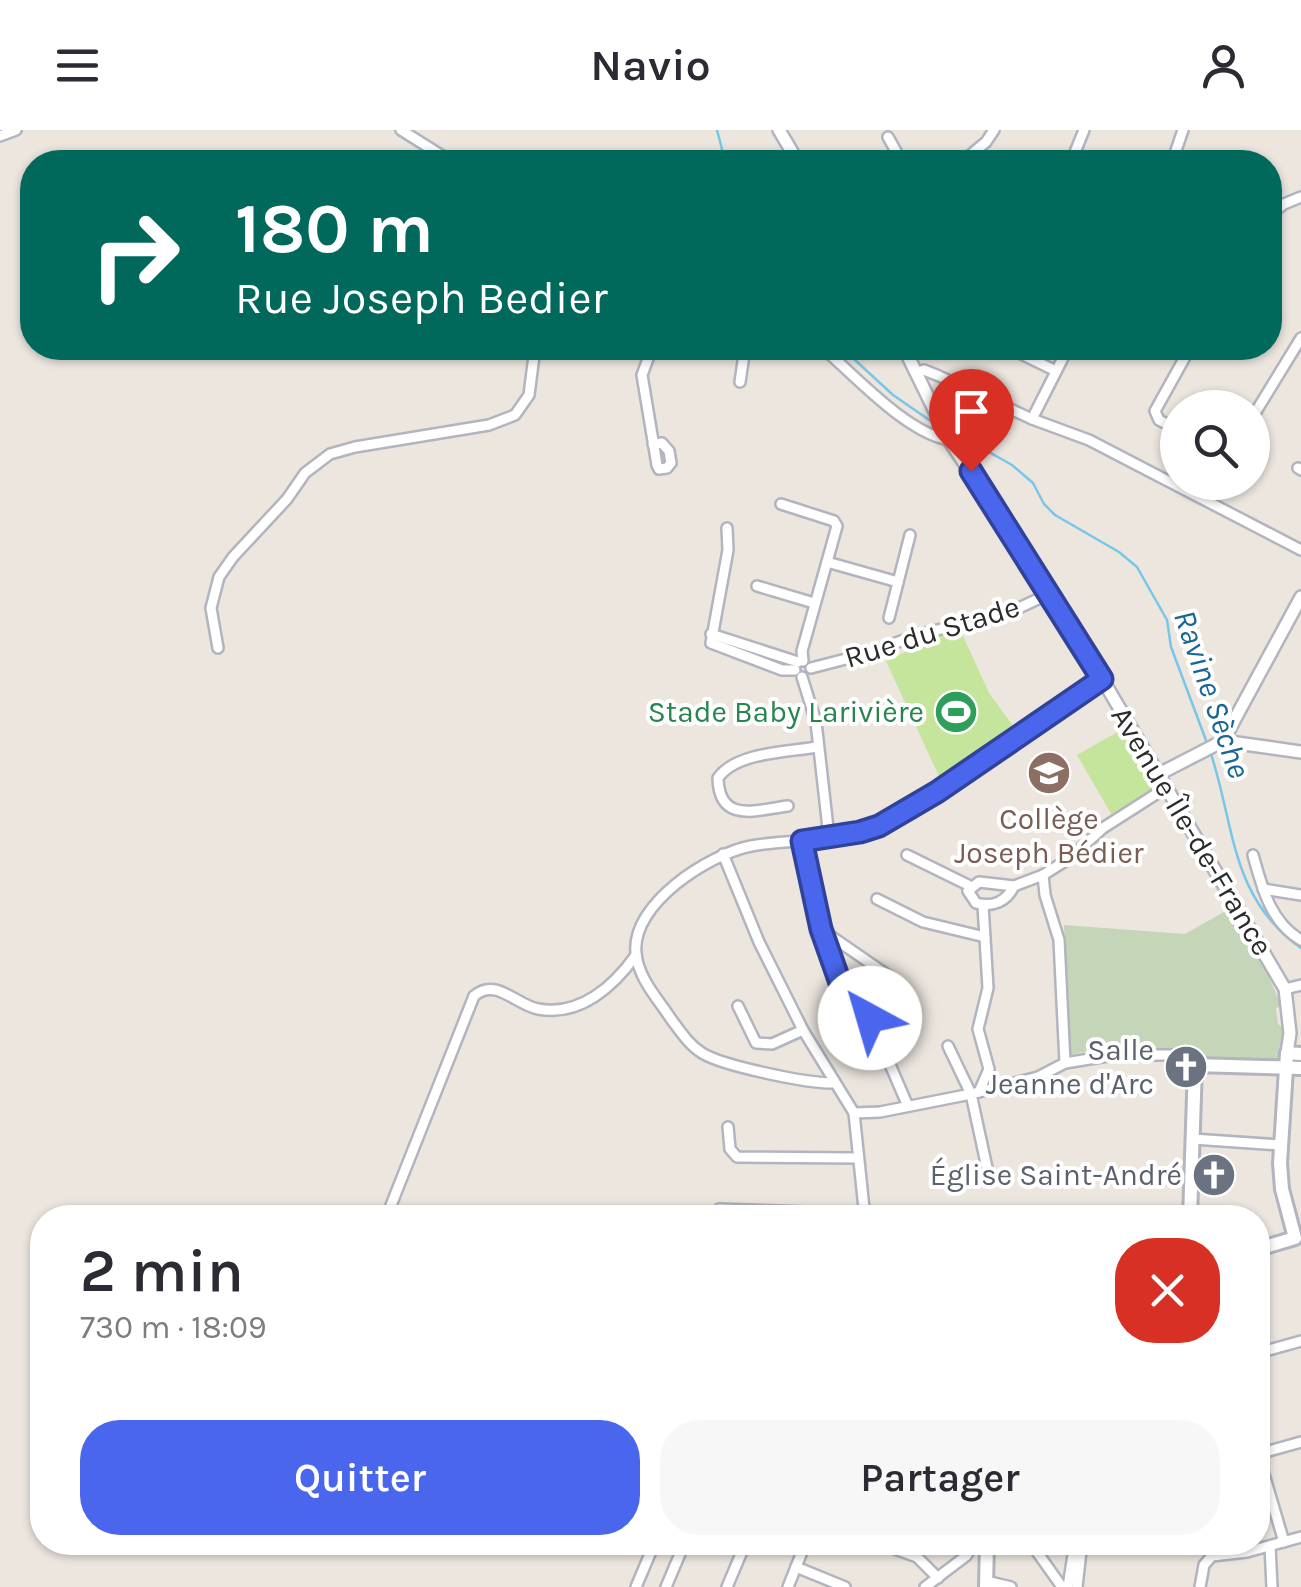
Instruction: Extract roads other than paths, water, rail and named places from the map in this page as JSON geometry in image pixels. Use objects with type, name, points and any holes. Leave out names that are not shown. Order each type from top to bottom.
[{"type":"main road","points":[[1190,1205],[1195,1065],[1292,1058]]},
{"type":"main road","points":[[1292,1058],[1301,1068]]},
{"type":"main road","points":[[1270,1246],[1296,1238],[1282,1189],[1280,1145],[1292,1058]]},
{"type":"main road","points":[[986,1584],[987,1555]]},
{"type":"street","points":[[0,136],[16,130]]},
{"type":"street","points":[[401,130],[433,150]]},
{"type":"street","points":[[976,150],[994,130]]},
{"type":"street","points":[[888,137],[895,150]]},
{"type":"street","points":[[1269,390],[1301,338]]},
{"type":"street","points":[[218,648],[211,608],[218,578],[305,473],[330,454],[355,446],[489,425],[516,415],[529,395],[533,360]]},
{"type":"street","points":[[648,360],[642,375],[654,444]]},
{"type":"street","points":[[740,382],[743,360]]},
{"type":"street","points":[[837,360],[920,428],[947,436]]},
{"type":"street","name":"Avenue Île-de-France","points":[[910,360],[947,436],[1050,593],[1285,989],[1292,1058]]},
{"type":"street","points":[[1033,360],[1056,371]]},
{"type":"street","points":[[1032,419],[1062,360]]},
{"type":"street","points":[[1167,390],[1183,360]]},
{"type":"street","points":[[919,378],[924,370],[1089,440],[1301,550]]},
{"type":"street","name":"Rue du Stade","points":[[782,504],[836,522],[802,652],[802,668],[1010,612],[1050,593]]},
{"type":"street","points":[[728,528],[728,550],[711,634],[802,668],[816,722],[829,838]]},
{"type":"street","name":"Rue du Stade","points":[[888,618],[910,535]]},
{"type":"street","name":"Rue du Stade","points":[[826,562],[898,582]]},
{"type":"street","points":[[756,586],[814,603]]},
{"type":"street","points":[[1157,775],[1213,745],[1301,598]]},
{"type":"street","points":[[835,1084],[724,1062],[699,1052],[678,1030],[647,984],[636,955],[636,937],[647,914],[682,880],[722,854],[748,846],[829,838],[879,826],[937,792],[1102,679]]},
{"type":"street","points":[[1213,745],[1301,752]]},
{"type":"street","points":[[788,806],[738,812],[730,809],[724,804],[718,778],[724,770],[745,761],[817,747]]},
{"type":"street","points":[[970,886],[978,882],[1014,886],[1042,875],[1164,788]]},
{"type":"street","points":[[802,841],[821,929],[843,991],[870,1018],[907,1104]]},
{"type":"street","points":[[722,854],[759,942],[803,1030],[854,1113],[864,1205]]},
{"type":"street","points":[[907,855],[970,886]]},
{"type":"street","points":[[1253,855],[1263,888],[1283,925],[1301,940]]},
{"type":"street","points":[[1042,875],[1044,896],[1058,940],[1066,1063]]},
{"type":"street","points":[[970,886],[970,896],[983,905],[1005,900],[1014,886]]},
{"type":"street","points":[[1263,888],[1301,896]]},
{"type":"street","points":[[877,898],[924,922],[984,937]]},
{"type":"street","points":[[975,1093],[988,1069],[978,1030],[987,996],[983,905]]},
{"type":"street","points":[[821,929],[893,980],[899,1008],[870,1018]]},
{"type":"street","points":[[391,1205],[474,996],[487,988],[543,1010],[584,1003],[606,991],[636,955]]},
{"type":"street","points":[[1285,989],[1301,984]]},
{"type":"street","points":[[738,1006],[756,1042],[772,1044],[803,1030]]},
{"type":"street","points":[[948,1046],[975,1093],[989,1178]]},
{"type":"street","points":[[854,1113],[880,1112],[975,1093],[1038,1078],[1066,1063],[1114,1055],[1175,1055],[1195,1065]]},
{"type":"street","points":[[728,1128],[730,1148],[736,1157],[858,1158]]},
{"type":"street","points":[[1193,1138],[1280,1145]]},
{"type":"street","points":[[1296,1238],[1301,1252]]},
{"type":"street","points":[[1270,1350],[1301,1341]]},
{"type":"street","points":[[1270,1451],[1301,1442]]},
{"type":"street","points":[[1270,1495],[1284,1542]]},
{"type":"street","points":[[1272,1587],[1270,1546],[1301,1537]]},
{"type":"street","points":[[636,1587],[650,1555]]},
{"type":"street","points":[[666,1587],[679,1555]]},
{"type":"street","points":[[727,1587],[741,1555]]},
{"type":"street","points":[[788,1587],[801,1555]]},
{"type":"street","points":[[911,1555],[938,1578]]},
{"type":"street","points":[[925,1587],[967,1555]]},
{"type":"street","points":[[1040,1555],[1062,1584],[1070,1574],[1075,1555]]},
{"type":"street","points":[[1076,1587],[1078,1555]]},
{"type":"street","points":[[1200,1587],[1208,1558],[1224,1555]]},
{"type":"street","points":[[796,1567],[845,1587]]},
{"type":"street","points":[[948,1587],[949,1571]]},
{"type":"street","points":[[986,1584],[1010,1587]]},
{"type":"waterway","name":"Ravine Sèche","points":[[717,130],[722,150]]},
{"type":"waterway","name":"Ravine Sèche","points":[[855,360],[893,395],[938,426]]},
{"type":"waterway","name":"Ravine Sèche","points":[[950,430],[1012,465],[1033,483],[1055,515],[1119,552],[1137,567],[1167,620],[1171,647],[1207,743]]},
{"type":"waterway","name":"Ravine Sèche","points":[[1210,751],[1247,883],[1277,928],[1301,948]]},
{"type":"place","name":"Stade Baby Larivière","points":[[956,712]]},
{"type":"place","name":"Collège Joseph Bédier","points":[[1049,773]]},
{"type":"place","name":"Salle Jeanne d'Arc","points":[[1186,1067]]},
{"type":"place","name":"Église Saint-André","points":[[1214,1175]]}]
